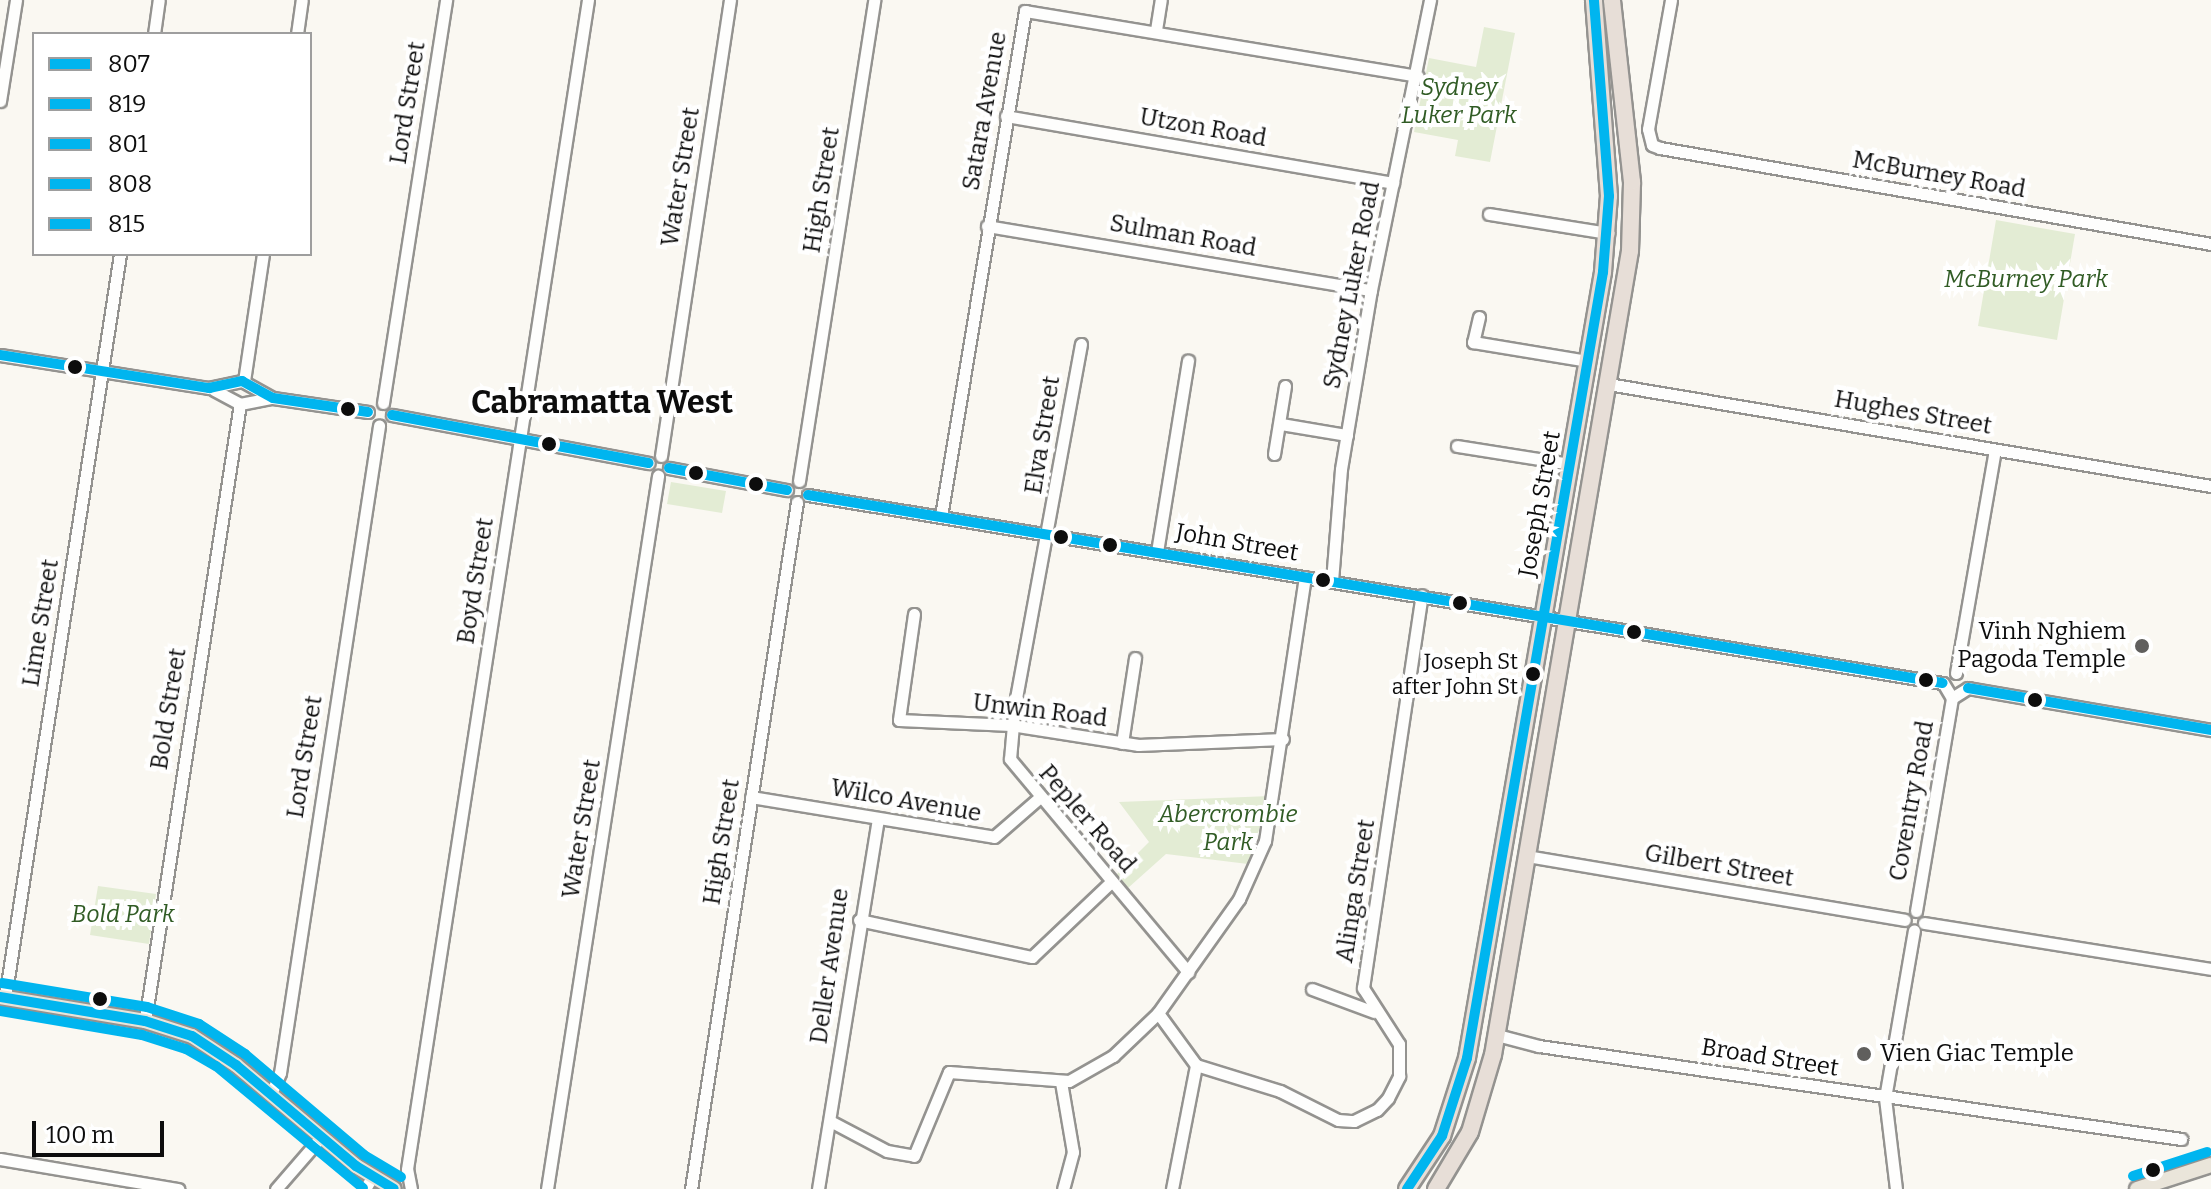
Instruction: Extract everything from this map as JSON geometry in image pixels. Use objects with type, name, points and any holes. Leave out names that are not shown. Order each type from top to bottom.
[{"type":"highway","name":"Joseph Street","points":[[1407,1189],[1442,1136],[1467,1058],[1588,361],[1608,233],[1609,178],[1594,0]]},
{"type":"highway","name":"Joseph Street","points":[[1436,1189],[1470,1132],[1497,1035],[1608,384],[1633,215],[1612,0]]},
{"type":"main road","points":[[2,998],[145,1021],[210,1046],[321,1137],[369,1183],[390,1187]]},
{"type":"main road","points":[[2137,1189],[2211,1165]]},
{"type":"street","points":[[0,101],[16,0]]},
{"type":"street","points":[[154,32],[159,0]]},
{"type":"street","points":[[297,32],[302,0]]},
{"type":"street","name":"Lord Street","points":[[383,403],[446,0]]},
{"type":"street","name":"Boyd Street","points":[[411,1189],[407,1169],[588,0]]},
{"type":"street","name":"Water Street","points":[[661,456],[730,0]]},
{"type":"street","name":"High Street","points":[[799,481],[874,0]]},
{"type":"street","points":[[1156,30],[1161,0]]},
{"type":"street","name":"Sydney Luker Road","points":[[1332,581],[1347,435],[1371,290],[1418,76],[1430,0]]},
{"type":"street","name":"McBurney Road","points":[[1671,0],[1648,129],[1652,145],[2211,244]]},
{"type":"street","name":"Satara Avenue","points":[[941,516],[1025,11],[1156,30],[1418,76]]},
{"type":"street","name":"Utzon Road","points":[[1006,116],[1393,183]]},
{"type":"street","points":[[1489,214],[1608,233]]},
{"type":"street","name":"Sulman Road","points":[[987,226],[1371,290]]},
{"type":"street","name":"Lime Street","points":[[2,998],[120,256]]},
{"type":"street","name":"Bold Street","points":[[145,1021],[263,256]]},
{"type":"street","points":[[1479,317],[1473,342],[1588,361]]},
{"type":"street","name":"Elva Street","points":[[1046,533],[1081,344]]},
{"type":"street","points":[[0,355],[368,412],[383,403],[392,415],[649,463],[661,456],[669,468],[787,490],[797,502],[808,495],[807,485],[799,481],[787,490]]},
{"type":"street","points":[[1157,552],[1188,360]]},
{"type":"street","name":"Hughes Street","points":[[1608,384],[2211,486]]},
{"type":"street","points":[[1274,454],[1285,386]]},
{"type":"street","points":[[368,412],[371,423],[379,426],[392,415]]},
{"type":"street","points":[[1281,424],[1347,435]]},
{"type":"street","name":"Lord Street","points":[[271,1094],[280,1073],[379,426]]},
{"type":"street","points":[[1457,446],[1571,464]]},
{"type":"street","points":[[1995,450],[1956,673],[1943,683],[1952,698],[1968,688],[2211,730]]},
{"type":"street","points":[[649,463],[658,476],[669,468]]},
{"type":"street","name":"Water Street","points":[[547,1189],[658,476]]},
{"type":"street","name":"John Street","points":[[808,495],[1943,683]]},
{"type":"street","name":"High Street","points":[[691,1189],[797,502]]},
{"type":"street","name":"Pepler Road","points":[[1046,533],[1011,725],[1010,759],[1039,798],[1188,972]]},
{"type":"street","points":[[830,1121],[887,1151],[914,1156],[949,1072],[1061,1082],[1113,1056],[1158,1013],[1239,899],[1257,862],[1283,739],[1305,577]]},
{"type":"street","name":"Alinga Street","points":[[1196,1065],[1280,1091],[1338,1120],[1354,1121],[1377,1110],[1399,1076],[1399,1044],[1374,1012],[1363,988],[1422,595]]},
{"type":"street","name":"Unwin Road","points":[[914,614],[899,720],[1011,725],[1122,743],[1283,739]]},
{"type":"street","points":[[1122,743],[1135,658]]},
{"type":"street","points":[[1956,673],[1964,676],[1968,688]]},
{"type":"street","name":"Coventry Road","points":[[1916,911],[1952,698]]},
{"type":"street","name":"Wilco Avenue","points":[[751,797],[994,837],[1039,798]]},
{"type":"street","name":"Deller Avenue","points":[[818,1189],[859,920],[878,819]]},
{"type":"street","name":"Gilbert Street","points":[[1527,856],[1905,920]]},
{"type":"street","points":[[859,920],[1032,957],[1112,881]]},
{"type":"street","points":[[1914,930],[1905,920],[1916,911],[1924,923]]},
{"type":"street","points":[[1896,1189],[1885,1098],[1914,930],[1924,923],[2211,969]]},
{"type":"street","points":[[1312,989],[1374,1012]]},
{"type":"street","points":[[1158,1013],[1196,1065],[1176,1188]]},
{"type":"street","name":"Broad Street","points":[[1497,1035],[1535,1045],[2181,1139]]},
{"type":"street","points":[[1061,1082],[1073,1152],[1063,1189]]},
{"type":"street","points":[[276,1189],[321,1137]]},
{"type":"street","points":[[0,1159],[178,1189]]},
{"type":"street","points":[[390,1187],[407,1169]]},
{"type":"green space","name":"Sydney Luker Park","points":[[1484,27],[1515,33],[1490,162],[1455,156],[1458,140],[1414,132],[1429,58],[1476,67]]},
{"type":"green space","name":"McBurney Park","points":[[1996,220],[2075,234],[2057,340],[1978,326]]},
{"type":"green space","points":[[671,482],[726,491],[722,513],[667,504]]},
{"type":"green space","name":"Abercrombie Park","points":[[1270,796],[1248,864],[1166,854],[1128,888],[1116,875],[1149,842],[1119,802]]},
{"type":"green space","name":"Bold Park","points":[[98,886],[156,894],[149,944],[90,935]]},
{"type":"transit line","name":"819","points":[[1407,1189],[1442,1136],[1467,1058],[1603,272],[1609,196],[1594,0]]},
{"type":"transit line","name":"807","points":[[0,355],[209,388],[242,381],[273,398],[368,412]]},
{"type":"transit line","name":"807","points":[[392,415],[649,463]]},
{"type":"transit line","name":"807","points":[[669,468],[787,490]]},
{"type":"transit line","name":"807","points":[[808,495],[1943,683]]},
{"type":"transit line","name":"807","points":[[1968,688],[2211,730]]},
{"type":"transit line","name":"815","points":[[2,983],[147,1007],[199,1024],[245,1054],[364,1155],[401,1177]]},
{"type":"transit line","name":"801","points":[[0,997],[145,1021],[192,1036],[236,1065],[356,1166],[394,1189]]},
{"type":"transit line","name":"808","points":[[0,1011],[142,1035],[186,1049],[216,1066],[363,1188]]},
{"type":"transit line","name":"815","points":[[2133,1176],[2207,1152]]},
{"type":"place","name":"Vinh Nghiem Pagoda Temple","points":[[2142,646]]},
{"type":"place","name":"Joseph St after John St","points":[[1533,674]]},
{"type":"place","name":"Vien Giac Temple","points":[[1864,1054]]},
{"type":"district","name":"Cabramatta West","points":[[602,402]]}]
